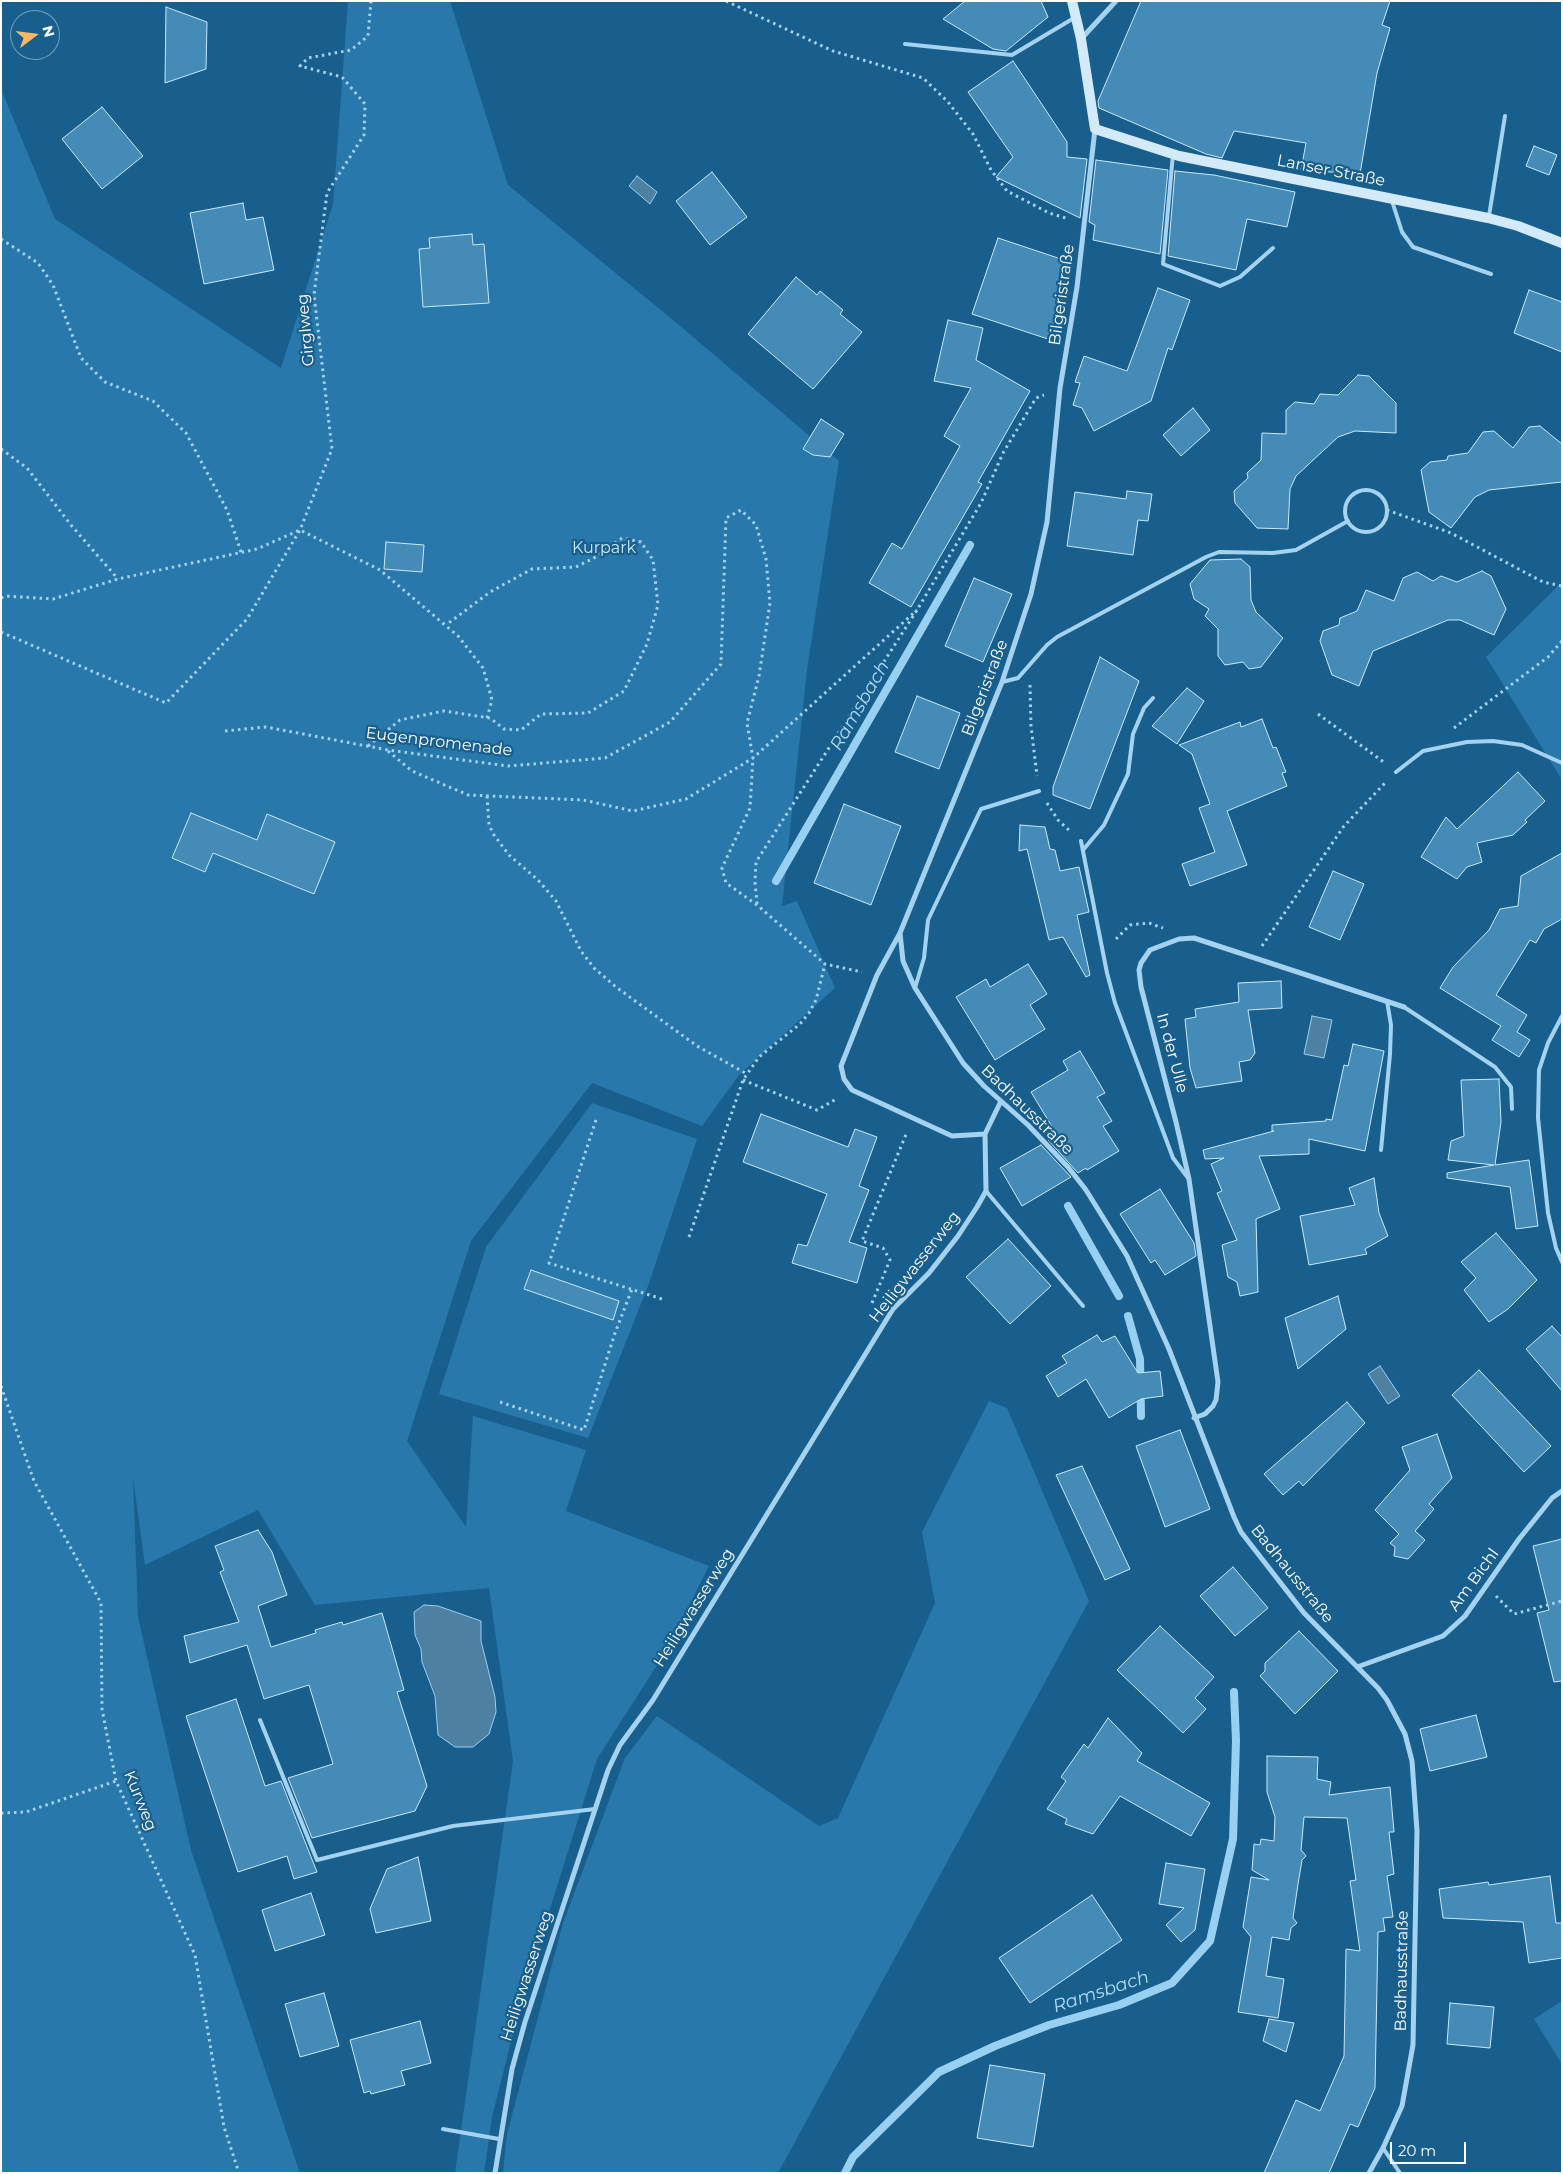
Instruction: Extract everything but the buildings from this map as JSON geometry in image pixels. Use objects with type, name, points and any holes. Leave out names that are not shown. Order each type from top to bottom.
[{"type":"main road","points":[[1072,1],[1081,39],[1095,129]]},
{"type":"main road","name":"Lanser Straße","points":[[1095,129],[1173,154],[1488,218],[1518,226],[1562,243]]},
{"type":"street","points":[[1081,39],[1116,1]]},
{"type":"street","name":"Bilgeristraße","points":[[852,1090],[844,1079],[842,1066],[877,975],[900,933],[1002,682],[1022,625],[1042,546],[1060,388],[1077,287],[1095,129]]},
{"type":"street","name":"Badhausstraße","points":[[900,933],[903,961],[915,988],[962,1063],[1050,1147],[1086,1190],[1127,1256],[1146,1294],[1194,1418],[1242,1532],[1290,1597],[1358,1667],[1387,1700],[1405,1734],[1412,1761],[1416,1805],[1413,2045],[1402,2106],[1383,2148],[1369,2173]]},
{"type":"street","points":[[1187,937],[1386,999],[1404,1007]]},
{"type":"street","name":"In der Ulle","points":[[1187,937],[1150,950],[1139,970],[1141,987],[1189,1179],[1218,1382],[1216,1400],[1205,1414],[1194,1418]]},
{"type":"street","points":[[852,1090],[952,1136],[986,1134]]},
{"type":"street","points":[[986,1192],[986,1134],[1001,1101]]},
{"type":"street","name":"Heiligwasserweg","points":[[495,2173],[499,2139],[512,2069],[527,2014],[604,1780],[620,1745],[652,1700],[893,1309],[929,1273],[958,1236],[986,1192]]},
{"type":"street","name":"Am Bichl","points":[[1358,1667],[1443,1636],[1465,1616],[1485,1585],[1552,1498],[1562,1491]]},
{"type":"lane","points":[[905,44],[1012,55],[1076,17]]},
{"type":"lane","points":[[1488,218],[1505,116]]},
{"type":"lane","points":[[1173,154],[1163,264],[1220,286],[1240,277],[1273,248]]},
{"type":"lane","points":[[1391,198],[1402,232],[1413,247],[1491,274]]},
{"type":"lane","points":[[1358,492],[1374,492],[1383,499],[1387,510],[1384,522],[1369,532],[1357,530],[1348,521],[1345,516],[1346,504],[1358,492]]},
{"type":"lane","points":[[1002,682],[1018,678],[1057,636],[1206,557],[1220,552],[1273,553],[1296,550],[1348,521]]},
{"type":"lane","points":[[1083,850],[1104,825],[1108,817],[1128,774],[1133,734],[1144,708],[1154,698]]},
{"type":"lane","points":[[1396,772],[1424,751],[1467,742],[1522,745],[1562,763]]},
{"type":"lane","points":[[915,988],[924,958],[928,920],[981,810],[1039,791]]},
{"type":"lane","points":[[1081,841],[1115,1003],[1173,1158],[1189,1179]]},
{"type":"lane","points":[[1381,1150],[1391,1025],[1386,999]]},
{"type":"lane","points":[[1404,1007],[1495,1067],[1511,1087],[1512,1109]]},
{"type":"lane","points":[[1562,1016],[1548,1043],[1540,1070],[1538,1118],[1548,1213],[1556,1248],[1562,1262]]},
{"type":"lane","points":[[986,1192],[1083,1306]]},
{"type":"lane","points":[[260,1720],[317,1860],[453,1826],[595,1809]]},
{"type":"lane","points":[[443,2129],[499,2139]]},
{"type":"lane","points":[[1383,2148],[1400,2173]]},
{"type":"path","name":"Girglweg","points":[[1,632],[166,703],[247,619],[300,530],[332,449],[314,295],[327,193],[364,135],[366,104],[342,77],[300,66],[308,58],[350,50],[368,36],[371,1]]},
{"type":"path","points":[[726,1],[833,51],[923,78],[948,102],[973,134],[991,170],[1007,191],[1049,212],[1084,224]]},
{"type":"path","points":[[1,239],[38,263],[53,285],[81,358],[105,382],[153,401],[186,433],[227,510],[241,552]]},
{"type":"path","points":[[757,905],[756,862],[917,610],[986,494],[1003,453],[1036,398],[1060,388]]},
{"type":"path","points":[[1,448],[27,468],[71,525],[118,579]]},
{"type":"path","name":"Eugenpromenade","points":[[225,731],[266,727],[388,750],[508,766],[605,758],[670,722],[721,664],[726,518],[741,510],[756,525],[766,559],[770,603],[759,676],[748,723],[753,758],[750,808],[722,868],[726,883],[757,905],[825,964],[877,975]]},
{"type":"path","points":[[1387,510],[1451,533],[1543,582],[1562,586]]},
{"type":"path","points":[[1,598],[6,596],[53,599],[118,579],[257,549],[300,530],[380,570],[458,636],[483,668],[492,700],[487,718]]},
{"type":"path","points":[[367,746],[400,720],[444,711],[487,718],[504,730],[521,730],[541,714],[588,713],[624,691],[647,644],[658,606],[654,560],[641,542],[622,538],[576,567],[532,569],[490,592],[446,625]]},
{"type":"path","points":[[388,750],[412,771],[468,795],[583,800],[633,812],[686,799],[753,758],[917,610]]},
{"type":"path","points":[[1424,751],[1548,657],[1562,641]]},
{"type":"path","points":[[1030,667],[1031,726],[1039,791],[1058,820],[1081,841]]},
{"type":"path","points":[[1255,957],[1344,826],[1396,772],[1318,714]]},
{"type":"path","points":[[487,796],[489,825],[494,835],[509,855],[538,880],[556,900],[581,951],[594,968],[616,987],[698,1046],[747,1074]]},
{"type":"path","points":[[1102,947],[1111,946],[1120,933],[1130,925],[1149,923],[1187,937]]},
{"type":"path","points":[[689,1237],[743,1080],[759,1057],[800,1024],[809,1013],[816,1000],[825,964]]},
{"type":"path","points":[[743,1080],[817,1110],[852,1090]]},
{"type":"path","points":[[872,1303],[890,1260],[883,1248],[862,1241],[912,1118]]},
{"type":"path","points":[[596,1120],[549,1263],[662,1299]]},
{"type":"path","points":[[500,1402],[584,1430],[615,1333],[632,1289]]},
{"type":"path","name":"Kurweg","points":[[1,1386],[34,1481],[101,1603],[102,1709],[116,1781],[195,1955],[224,2127],[239,2173]]},
{"type":"path","points":[[1485,1585],[1514,1614],[1562,1602]]},
{"type":"path","points":[[1,1813],[26,1812],[116,1781]]},
{"type":"green space","name":"Kurpark","points":[[348,1],[450,1],[508,185],[673,320],[839,461],[807,670],[782,906],[797,901],[835,988],[739,1075],[702,1126],[592,1083],[471,1241],[407,1441],[466,1527],[473,1416],[586,1450],[566,1511],[709,1566],[666,1651],[597,1759],[522,1998],[492,2117],[484,2173],[455,2173],[513,1761],[489,1588],[315,1605],[258,1510],[145,1565],[133,1478],[138,1617],[191,1850],[300,2173],[1,2173],[1,89],[55,219],[281,368],[333,204]]},
{"type":"green space","points":[[1562,582],[1562,780],[1486,657]]},
{"type":"green space","points":[[592,1103],[697,1139],[648,1286],[588,1438],[439,1394],[486,1247]]},
{"type":"green space","points":[[989,1401],[1007,1408],[1089,1601],[778,2173],[503,2173],[507,2134],[563,1923],[625,1758],[657,1716],[819,1826],[838,1818],[935,1603],[922,1532]]},
{"type":"green space","points":[[1562,2001],[1562,2064],[1534,2019]]},
{"type":"shaded area","points":[[637,176],[657,192],[650,204],[629,186]]},
{"type":"shaded area","points":[[1312,1016],[1332,1020],[1324,1058],[1304,1054]]},
{"type":"shaded area","points":[[1380,1366],[1400,1396],[1388,1404],[1368,1374]]},
{"type":"shaded area","points":[[424,1605],[438,1606],[481,1621],[481,1641],[495,1697],[496,1712],[489,1734],[473,1747],[455,1747],[438,1735],[435,1696],[422,1662],[421,1649],[415,1635],[414,1612]]},
{"type":"waterway","name":"Ramsbach","points":[[776,881],[970,545]]},
{"type":"waterway","name":"Ramsbach","points":[[1068,1206],[1119,1296]]},
{"type":"waterway","name":"Ramsbach","points":[[1128,1316],[1140,1359],[1141,1416]]},
{"type":"waterway","name":"Ramsbach","points":[[845,2173],[853,2157],[939,2072],[995,2046],[1049,2025],[1119,2005],[1172,1983],[1210,1941],[1233,1839],[1236,1741],[1234,1692]]}]
